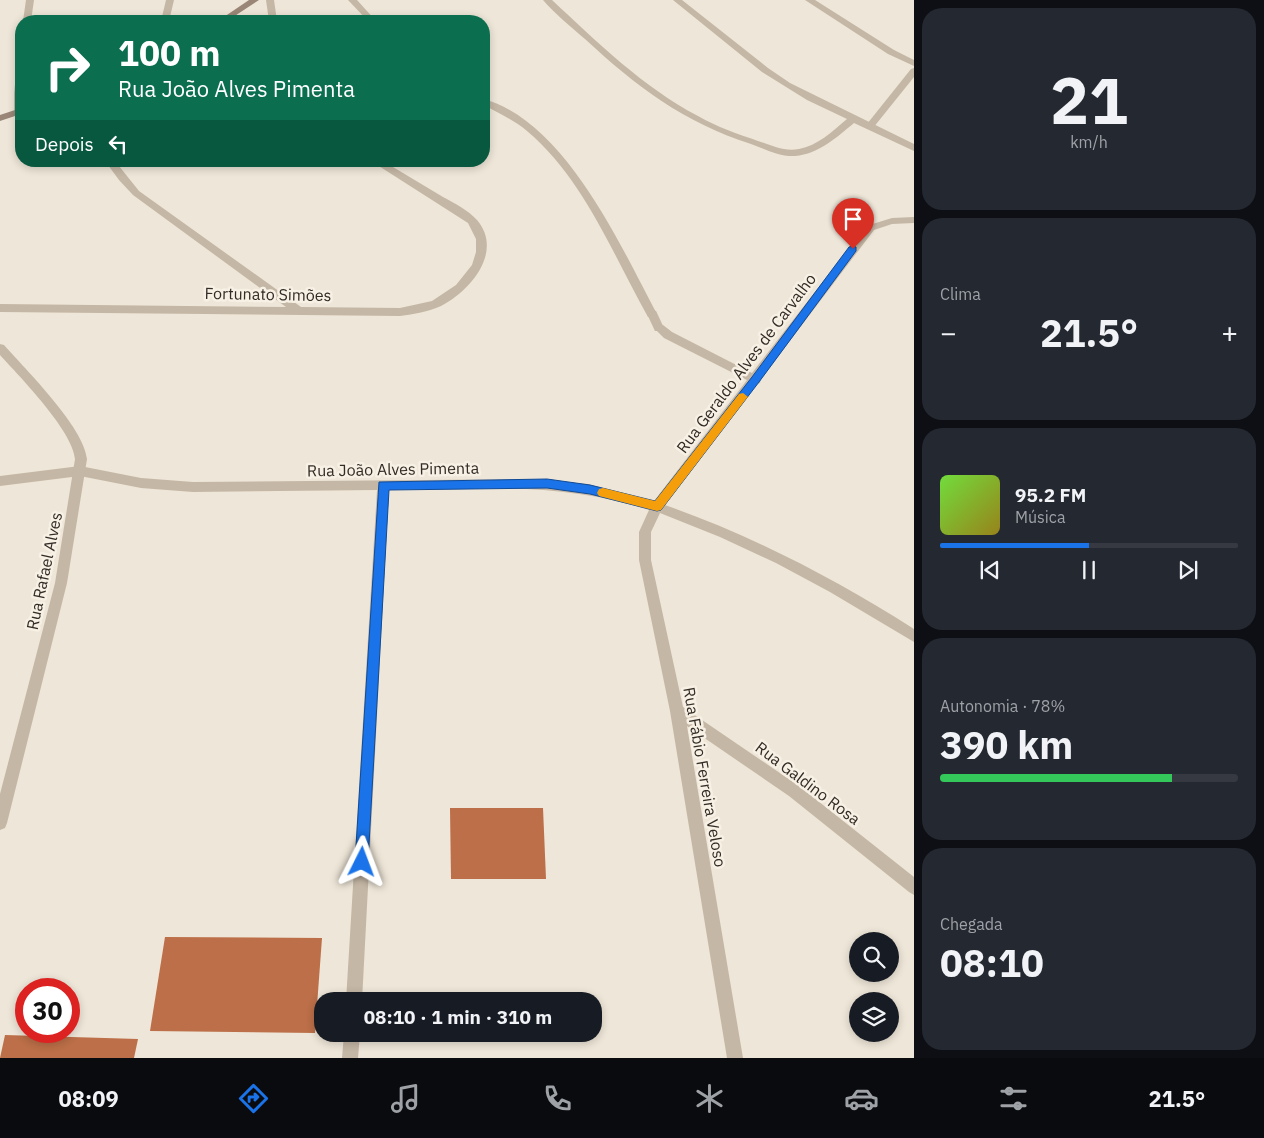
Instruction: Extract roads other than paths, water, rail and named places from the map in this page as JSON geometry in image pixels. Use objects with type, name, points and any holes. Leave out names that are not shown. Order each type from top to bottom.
[{"type":"main road","points":[[231,15],[255,0]]},
{"type":"main road","points":[[0,118],[15,114]]},
{"type":"street","points":[[28,15],[30,0]]},
{"type":"street","points":[[270,0],[271,15]]},
{"type":"street","points":[[547,0],[604,53],[645,86],[694,118],[731,134],[783,152],[798,153],[816,147],[854,118]]},
{"type":"street","points":[[677,0],[765,70],[787,85],[914,148]]},
{"type":"street","points":[[809,0],[891,52],[914,63]]},
{"type":"street","points":[[167,15],[171,1]]},
{"type":"street","points":[[354,1],[367,15]]},
{"type":"street","points":[[870,126],[914,71]]},
{"type":"street","points":[[490,106],[530,129],[544,141],[571,175],[610,237],[659,328],[668,335],[756,380]]},
{"type":"street","points":[[114,167],[136,192],[299,311]]},
{"type":"street","name":"Fortunato Simões","points":[[0,308],[400,312],[423,308],[441,301],[461,287],[474,270],[482,253],[481,239],[476,226],[459,210],[386,167]]},
{"type":"street","name":"Rua Geraldo Alves de Carvalho","points":[[657,506],[756,380],[870,228],[882,222],[897,219],[914,220]]},
{"type":"street","name":"Rua Rafael Alves","points":[[0,348],[65,425],[81,456],[61,583],[0,823]]},
{"type":"street","name":"Rua João Alves Pimenta","points":[[0,481],[80,471],[141,483],[193,486],[547,484],[590,489],[657,506],[733,536],[806,571],[914,636]]},
{"type":"street","points":[[355,992],[383,485]]},
{"type":"street","name":"Rua Fábio Ferreira Veloso","points":[[657,506],[644,532],[645,560],[677,711],[735,1058]]},
{"type":"street","name":"Rua Galdino Rosa","points":[[677,711],[794,791],[914,887]]},
{"type":"street","points":[[350,1058],[351,1042]]}]
